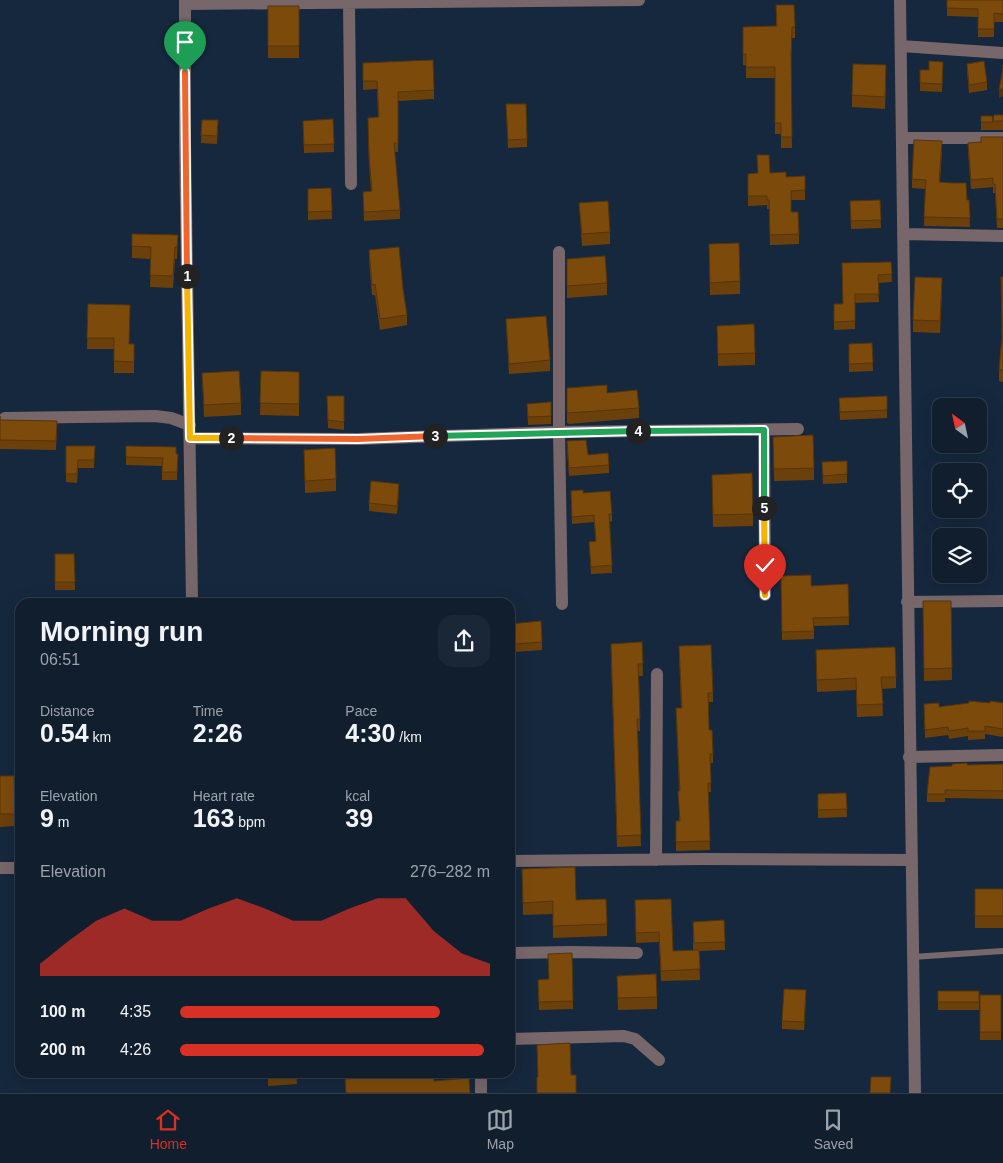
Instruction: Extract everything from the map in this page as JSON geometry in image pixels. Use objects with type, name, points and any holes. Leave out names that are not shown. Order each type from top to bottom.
[{"type":"street","points":[[192,598],[185,141],[185,2],[639,0]]},
{"type":"street","points":[[900,0],[915,1093]]},
{"type":"street","points":[[349,2],[351,184]]},
{"type":"street","points":[[901,46],[1003,52]]},
{"type":"street","points":[[902,138],[1003,138]]},
{"type":"street","points":[[903,234],[1003,236]]},
{"type":"street","points":[[560,252],[559,432],[562,604]]},
{"type":"street","points":[[5,418],[155,416],[171,418],[190,432],[358,439],[559,432],[798,429]]},
{"type":"street","points":[[764,430],[765,595]]},
{"type":"street","points":[[907,602],[1003,601]]},
{"type":"street","points":[[656,860],[657,674]]},
{"type":"street","points":[[909,756],[1003,756]]},
{"type":"street","points":[[515,861],[911,860]]},
{"type":"street","points":[[0,868],[15,868]]},
{"type":"street","points":[[515,953],[637,953]]},
{"type":"street","points":[[515,1039],[624,1036],[635,1039],[659,1060]]},
{"type":"street","points":[[481,1078],[481,1093]]},
{"type":"lane","points":[[912,957],[1003,951]]},
{"type":"building","points":[[947,0],[1003,0],[1003,14],[994,13],[994,29],[978,29],[978,9],[947,8]]},
{"type":"building","points":[[776,5],[794,5],[795,27],[792,27],[791,54],[792,137],[781,137],[781,123],[775,123],[775,67],[746,67],[746,54],[743,54],[743,27],[777,26]]},
{"type":"building","points":[[268,6],[299,6],[299,46],[268,46]]},
{"type":"building","points":[[433,60],[434,90],[398,92],[398,143],[394,143],[400,210],[364,212],[363,192],[372,191],[368,118],[379,117],[377,81],[363,81],[363,63]]},
{"type":"building","points":[[929,61],[943,62],[942,84],[920,83],[920,70],[929,70]]},
{"type":"building","points":[[984,61],[987,82],[969,85],[967,64]]},
{"type":"building","points":[[853,64],[886,65],[885,97],[852,95]]},
{"type":"building","points":[[1003,65],[1003,88],[999,90],[1002,73]]},
{"type":"building","points":[[506,104],[526,104],[527,139],[508,140]]},
{"type":"building","points":[[994,115],[1003,115],[1003,121],[993,121]]},
{"type":"building","points":[[981,116],[992,116],[993,122],[981,122]]},
{"type":"building","points":[[333,119],[334,144],[304,145],[303,121]]},
{"type":"building","points":[[202,120],[218,120],[217,136],[201,135]]},
{"type":"building","points":[[981,137],[1003,137],[1003,219],[997,219],[993,178],[971,180],[968,143],[981,142]]},
{"type":"building","points":[[914,140],[942,141],[939,182],[966,183],[970,218],[924,217],[926,180],[912,179]]},
{"type":"building","points":[[757,155],[769,155],[770,173],[786,172],[786,177],[805,176],[805,190],[791,191],[791,212],[798,212],[799,234],[770,235],[769,200],[767,200],[767,196],[748,196],[748,174],[758,173]]},
{"type":"building","points":[[331,188],[332,211],[308,212],[308,189]]},
{"type":"building","points":[[880,200],[881,220],[851,221],[850,201]]},
{"type":"building","points":[[608,201],[610,232],[582,234],[579,203]]},
{"type":"building","points":[[132,234],[178,235],[177,247],[175,247],[173,276],[150,275],[151,247],[132,246]]},
{"type":"building","points":[[739,243],[740,281],[710,283],[709,244]]},
{"type":"building","points":[[399,247],[407,315],[380,319],[375,284],[372,285],[369,250]]},
{"type":"building","points":[[605,256],[607,283],[567,286],[567,259]]},
{"type":"building","points":[[891,262],[892,274],[878,275],[879,294],[855,294],[855,321],[834,322],[834,304],[843,304],[842,263]]},
{"type":"building","points":[[915,277],[942,278],[940,321],[913,320]]},
{"type":"building","points":[[1001,277],[1003,277],[1003,370],[999,370],[1002,337]]},
{"type":"building","points":[[88,304],[130,305],[129,344],[134,344],[134,362],[114,361],[114,338],[87,338]]},
{"type":"building","points":[[546,316],[550,360],[509,364],[506,319]]},
{"type":"building","points":[[754,324],[755,353],[718,354],[717,326]]},
{"type":"building","points":[[872,343],[873,363],[849,364],[849,344]]},
{"type":"building","points":[[239,371],[241,403],[204,405],[202,373]]},
{"type":"building","points":[[261,371],[299,372],[299,404],[260,403]]},
{"type":"building","points":[[607,385],[607,393],[637,390],[639,408],[567,412],[567,388]]},
{"type":"building","points":[[327,396],[344,396],[344,422],[328,420]]},
{"type":"building","points":[[887,396],[887,410],[840,412],[839,398]]},
{"type":"building","points":[[551,402],[551,416],[528,417],[527,404]]},
{"type":"building","points":[[0,420],[57,421],[56,441],[0,440]]},
{"type":"building","points":[[813,435],[814,468],[774,469],[773,437]]},
{"type":"building","points":[[586,440],[588,455],[608,453],[609,465],[569,468],[567,441]]},
{"type":"building","points":[[66,446],[95,446],[94,460],[78,460],[77,474],[66,474]]},
{"type":"building","points":[[126,446],[176,447],[176,454],[178,454],[177,472],[162,472],[163,458],[126,457]]},
{"type":"building","points":[[335,448],[336,479],[305,481],[304,450]]},
{"type":"building","points":[[847,461],[847,474],[823,476],[822,462]]},
{"type":"building","points":[[752,473],[753,514],[713,515],[712,475]]},
{"type":"building","points":[[371,481],[399,484],[397,506],[369,503]]},
{"type":"building","points":[[583,490],[583,493],[610,491],[612,514],[609,514],[612,565],[591,567],[589,542],[596,541],[594,515],[572,517],[571,491]]},
{"type":"building","points":[[55,554],[74,554],[75,582],[55,582]]},
{"type":"building","points":[[811,575],[811,586],[848,584],[849,617],[813,618],[814,631],[782,632],[781,576]]},
{"type":"building","points":[[923,601],[951,601],[952,668],[924,669]]},
{"type":"building","points":[[541,621],[542,642],[515,644],[515,624]]},
{"type":"building","points":[[642,642],[643,664],[638,664],[640,719],[637,719],[641,835],[617,836],[611,644]]},
{"type":"building","points":[[711,645],[713,693],[708,693],[709,730],[712,730],[713,754],[710,754],[711,783],[708,783],[710,841],[676,842],[676,821],[680,821],[678,791],[680,791],[676,708],[682,708],[679,646]]},
{"type":"building","points":[[895,647],[896,677],[881,677],[883,704],[857,705],[856,678],[817,680],[816,650]]},
{"type":"building","points":[[969,701],[1003,703],[1003,729],[985,726],[985,731],[968,731],[968,728],[949,731],[948,727],[925,730],[924,704],[939,703],[939,707],[969,703]]},
{"type":"building","points":[[967,763],[967,765],[1003,764],[1003,791],[945,790],[945,794],[927,794],[930,767]]},
{"type":"building","points":[[0,776],[14,776],[15,814],[0,814]]},
{"type":"building","points":[[846,793],[847,809],[818,810],[818,794]]},
{"type":"building","points":[[575,867],[576,900],[606,899],[607,924],[553,926],[553,901],[523,903],[522,869]]},
{"type":"building","points":[[975,889],[1003,889],[1003,916],[975,916]]},
{"type":"building","points":[[671,899],[673,951],[699,950],[700,969],[661,971],[659,932],[636,933],[635,900]]},
{"type":"building","points":[[724,920],[725,942],[694,943],[693,922]]},
{"type":"building","points":[[572,953],[573,1001],[539,1002],[538,980],[549,979],[548,954]]},
{"type":"building","points":[[656,974],[657,997],[618,998],[617,976]]},
{"type":"building","points":[[784,989],[806,990],[804,1022],[782,1021]]},
{"type":"building","points":[[938,991],[979,991],[979,1002],[938,1002]]},
{"type":"building","points":[[980,995],[1001,995],[1001,1032],[980,1032]]},
{"type":"building","points":[[570,1043],[571,1075],[576,1075],[576,1093],[537,1093],[537,1045]]},
{"type":"building","points":[[871,1077],[891,1077],[890,1093],[870,1093]]},
{"type":"building","points":[[434,1078],[434,1081],[469,1078],[470,1093],[346,1093],[345,1079]]},
{"type":"route","points":[[185,72],[190,438],[358,439],[559,432],[764,430],[765,595]]}]
